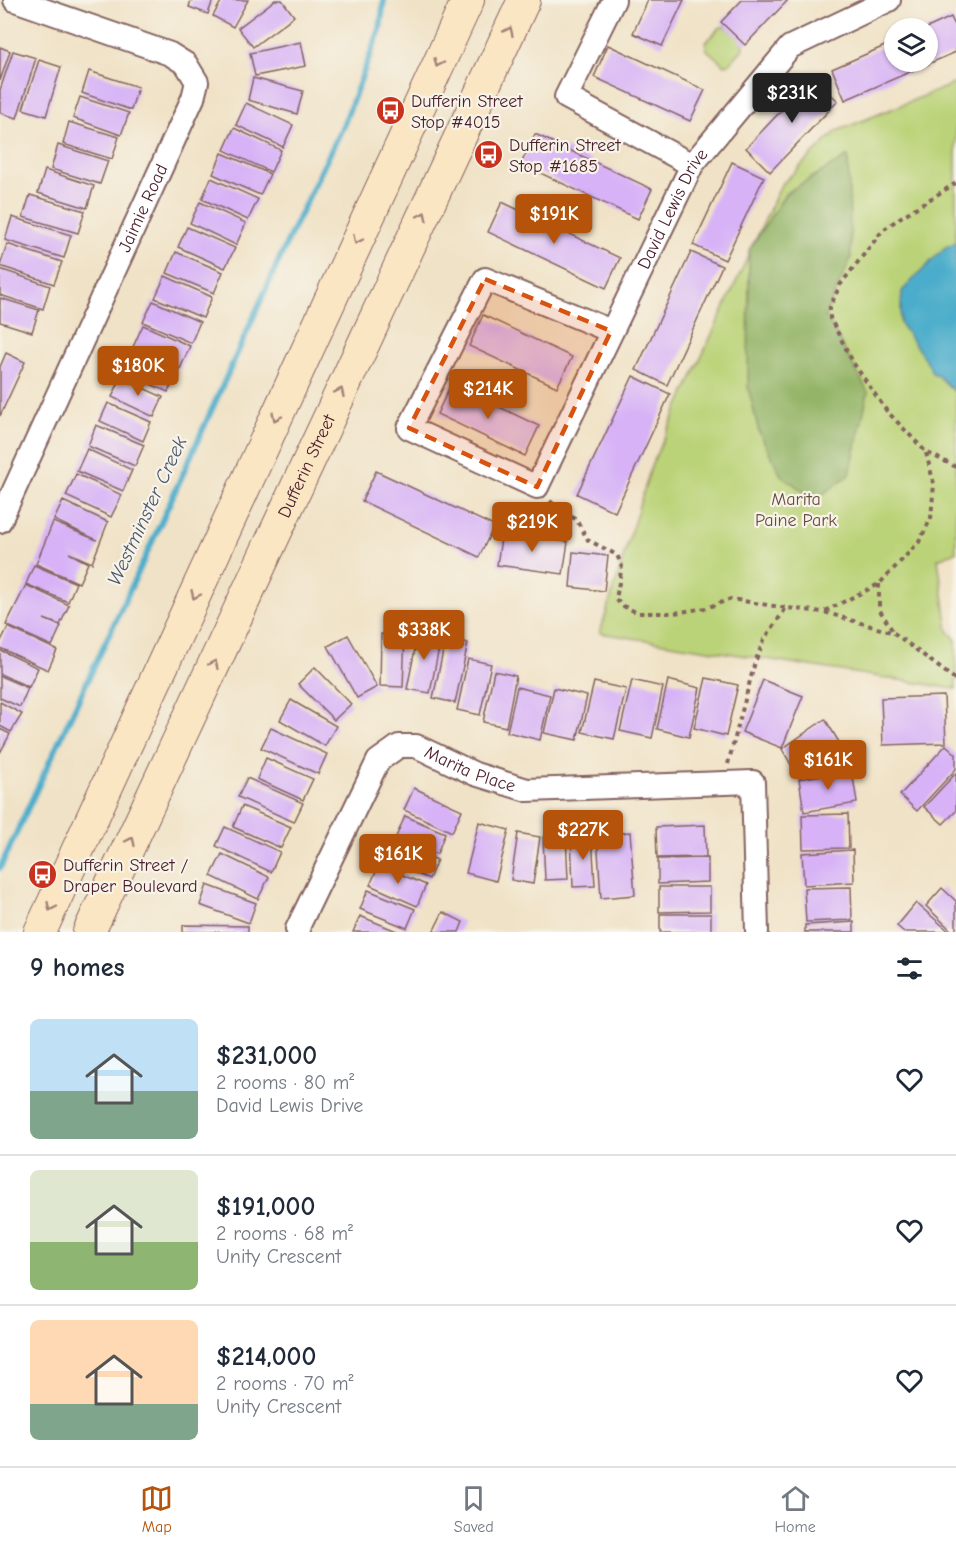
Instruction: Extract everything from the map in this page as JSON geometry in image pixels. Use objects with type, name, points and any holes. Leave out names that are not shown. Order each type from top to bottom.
[{"type":"main road","points":[[40,932],[468,0]]},
{"type":"main road","name":"Dufferin Street","points":[[89,932],[524,0]]},
{"type":"street","name":"Jaimie Road","points":[[0,521],[10,474],[193,98],[197,82],[186,64],[170,54],[15,0]]},
{"type":"street","points":[[614,0],[566,97],[692,165]]},
{"type":"street","name":"David Lewis Drive","points":[[537,487],[692,165],[790,46],[889,0]]},
{"type":"street","points":[[537,487],[409,428],[485,279],[611,331]]},
{"type":"street","name":"Marita Place","points":[[299,932],[297,929],[378,761],[399,746],[416,746],[475,774],[527,790],[753,782],[757,932]]},
{"type":"path","points":[[956,183],[901,216],[883,230],[840,285],[830,307],[831,318],[854,364],[886,410],[926,452],[956,467]]},
{"type":"path","points":[[824,612],[879,584],[918,542],[931,518],[934,484],[926,452]]},
{"type":"path","points":[[537,487],[563,513],[576,519],[588,540],[617,555],[622,566],[616,599],[621,605],[638,613],[674,613],[706,608],[731,599],[824,612],[894,633],[956,680]]},
{"type":"path","points":[[879,584],[879,609],[894,633]]},
{"type":"path","points":[[724,782],[755,662],[764,640],[786,608]]},
{"type":"highlighted area","points":[[485,279],[611,331],[537,487],[409,428]]},
{"type":"green space","points":[[725,26],[743,41],[744,48],[729,64],[724,65],[706,49],[706,42],[719,28]]},
{"type":"green space","name":"Marita Paine Park","points":[[956,83],[956,552],[938,559],[948,631],[956,640],[956,689],[600,633],[652,464],[781,185],[837,131]]},
{"type":"green space","points":[[848,156],[851,258],[825,315],[868,392],[850,474],[815,500],[781,475],[759,432],[748,387],[749,250],[786,193]]},
{"type":"water","points":[[956,242],[956,393],[932,373],[900,323],[902,291],[944,248]]},
{"type":"building","points":[[191,0],[213,0],[208,14],[189,7]]},
{"type":"building","points":[[222,0],[248,0],[233,27],[213,16]]},
{"type":"building","points":[[275,0],[282,0],[294,16],[253,47],[238,28]]},
{"type":"building","points":[[648,0],[684,0],[662,46],[633,33]]},
{"type":"building","points":[[742,0],[788,0],[745,45],[721,22]]},
{"type":"building","points":[[951,17],[956,28],[956,52],[938,60],[938,23]]},
{"type":"building","points":[[301,42],[306,66],[255,76],[250,53]]},
{"type":"building","points":[[608,45],[705,90],[690,121],[594,77]]},
{"type":"building","points":[[884,46],[884,72],[910,72],[845,100],[832,69]]},
{"type":"building","points":[[0,47],[10,51],[0,81]]},
{"type":"building","points":[[13,51],[36,58],[17,118],[0,113],[0,90]]},
{"type":"building","points":[[39,60],[61,67],[46,116],[23,109]]},
{"type":"building","points":[[89,71],[138,87],[131,110],[82,93]]},
{"type":"building","points":[[813,77],[838,101],[770,172],[746,148]]},
{"type":"building","points":[[253,78],[303,91],[297,114],[248,100]]},
{"type":"building","points":[[80,97],[129,113],[121,135],[73,118]]},
{"type":"building","points":[[246,103],[293,125],[283,147],[236,125]]},
{"type":"building","points":[[69,122],[119,137],[112,159],[63,144]]},
{"type":"building","points":[[234,128],[281,150],[271,172],[224,150]]},
{"type":"building","points":[[535,134],[652,189],[638,219],[521,164]]},
{"type":"building","points":[[58,145],[108,161],[100,184],[51,169]]},
{"type":"building","points":[[222,153],[270,174],[260,195],[213,174]]},
{"type":"building","points":[[732,162],[764,177],[725,260],[693,245]]},
{"type":"building","points":[[45,170],[94,186],[87,208],[38,193]]},
{"type":"building","points":[[211,178],[258,199],[248,220],[202,199]]},
{"type":"building","points":[[30,195],[85,211],[78,233],[23,217]]},
{"type":"building","points":[[200,202],[246,223],[236,245],[190,223]]},
{"type":"building","points":[[502,202],[620,258],[606,288],[488,232]]},
{"type":"building","points":[[12,217],[71,235],[64,258],[5,240]]},
{"type":"building","points":[[187,227],[235,248],[225,268],[178,247]]},
{"type":"building","points":[[7,244],[62,262],[54,284],[0,266]]},
{"type":"building","points":[[176,252],[223,272],[214,293],[167,273]]},
{"type":"building","points":[[691,252],[722,266],[667,385],[636,370]]},
{"type":"building","points":[[0,269],[50,286],[43,309],[0,295]]},
{"type":"building","points":[[165,276],[212,297],[203,318],[155,298]]},
{"type":"building","points":[[0,298],[39,310],[32,332],[0,322]]},
{"type":"building","points":[[153,301],[200,322],[191,343],[143,322]]},
{"type":"building","points":[[483,315],[572,357],[557,387],[469,346]]},
{"type":"building","points":[[143,325],[190,346],[180,369],[133,347]]},
{"type":"building","points":[[131,350],[178,371],[168,392],[121,371]]},
{"type":"building","points":[[6,353],[25,362],[0,416],[0,367]]},
{"type":"building","points":[[633,376],[670,394],[615,512],[577,494]]},
{"type":"building","points":[[121,378],[163,397],[154,417],[112,397]]},
{"type":"building","points":[[451,384],[539,426],[525,456],[437,414]]},
{"type":"building","points":[[108,403],[151,422],[143,441],[100,421]]},
{"type":"building","points":[[96,425],[144,445],[135,466],[88,446]]},
{"type":"building","points":[[87,449],[132,470],[123,491],[77,471]]},
{"type":"building","points":[[376,471],[494,526],[479,557],[362,501]]},
{"type":"building","points":[[76,474],[122,495],[111,517],[66,496]]},
{"type":"building","points":[[63,501],[108,522],[92,563],[69,553],[88,563],[79,583],[36,564],[53,522],[97,540],[54,520]]},
{"type":"building","points":[[502,532],[568,542],[563,574],[497,565]]},
{"type":"building","points":[[573,552],[608,556],[604,591],[570,587]]},
{"type":"building","points":[[34,565],[76,583],[68,602],[26,584]]},
{"type":"building","points":[[26,585],[69,605],[60,625],[44,619],[61,626],[52,646],[6,625]]},
{"type":"building","points":[[8,627],[57,650],[48,670],[0,648]]},
{"type":"building","points":[[419,629],[442,633],[430,693],[407,689]]},
{"type":"building","points":[[381,634],[405,635],[403,687],[380,686]]},
{"type":"building","points":[[348,635],[377,687],[357,698],[328,646]]},
{"type":"building","points":[[446,638],[468,643],[455,703],[433,698]]},
{"type":"building","points":[[0,650],[38,668],[29,687],[0,674]]},
{"type":"building","points":[[468,659],[491,664],[480,715],[457,710]]},
{"type":"building","points":[[315,667],[351,704],[334,720],[298,684]]},
{"type":"building","points":[[494,671],[516,676],[506,727],[483,722]]},
{"type":"building","points":[[0,676],[28,688],[20,707],[0,698]]},
{"type":"building","points":[[706,678],[738,685],[726,736],[694,728]]},
{"type":"building","points":[[632,680],[663,687],[652,738],[620,731]]},
{"type":"building","points":[[668,680],[700,688],[689,737],[657,729]]},
{"type":"building","points":[[763,680],[803,696],[782,748],[742,732]]},
{"type":"building","points":[[594,682],[626,689],[614,739],[582,732]]},
{"type":"building","points":[[517,687],[550,695],[540,740],[507,732]]},
{"type":"building","points":[[554,688],[587,696],[577,740],[544,733]]},
{"type":"building","points":[[944,696],[946,743],[883,745],[881,698]]},
{"type":"building","points":[[291,700],[336,726],[325,746],[280,720]]},
{"type":"building","points":[[0,702],[22,714],[11,732],[0,726]]},
{"type":"building","points":[[825,719],[842,747],[797,775],[782,749]]},
{"type":"building","points":[[271,728],[327,754],[318,774],[261,748]]},
{"type":"building","points":[[0,729],[10,734],[0,753]]},
{"type":"building","points":[[946,745],[956,754],[956,769],[917,811],[900,795]]},
{"type":"building","points":[[266,758],[313,779],[303,800],[257,779]]},
{"type":"building","points":[[852,770],[857,803],[804,812],[799,779]]},
{"type":"building","points":[[956,773],[956,811],[943,824],[924,807]]},
{"type":"building","points":[[247,778],[303,803],[294,822],[238,797]]},
{"type":"building","points":[[414,788],[462,810],[452,832],[404,810]]},
{"type":"building","points":[[242,806],[291,827],[281,848],[233,827]]},
{"type":"building","points":[[848,814],[849,848],[803,849],[802,815]]},
{"type":"building","points":[[405,816],[445,833],[437,854],[396,837]]},
{"type":"building","points":[[479,822],[509,830],[496,881],[466,873]]},
{"type":"building","points":[[705,825],[706,857],[657,858],[656,827]]},
{"type":"building","points":[[225,827],[280,852],[271,872],[216,846]]},
{"type":"building","points":[[630,832],[635,895],[601,898],[597,835]]},
{"type":"building","points":[[518,833],[540,837],[533,884],[511,880]]},
{"type":"building","points":[[592,835],[595,886],[573,887],[571,836]]},
{"type":"building","points":[[566,836],[568,879],[545,880],[543,837]]},
{"type":"building","points":[[390,840],[437,860],[429,879],[382,859]]},
{"type":"building","points":[[853,850],[854,882],[804,885],[802,853]]},
{"type":"building","points":[[222,854],[269,877],[258,899],[211,876]]},
{"type":"building","points":[[708,858],[708,882],[658,884],[658,859]]},
{"type":"building","points":[[379,865],[426,885],[417,906],[370,885]]},
{"type":"building","points":[[207,885],[256,903],[249,923],[200,905]]},
{"type":"building","points":[[659,887],[710,887],[710,911],[659,912]]},
{"type":"building","points":[[851,887],[852,920],[806,922],[804,888]]},
{"type":"building","points":[[942,888],[956,901],[956,932],[953,932],[926,906]]},
{"type":"building","points":[[368,890],[415,909],[407,928],[360,909]]},
{"type":"building","points":[[916,903],[950,932],[904,932],[897,926]]},
{"type":"building","points":[[443,912],[463,922],[459,932],[433,932]]},
{"type":"building","points":[[660,914],[711,914],[711,932],[660,932]]},
{"type":"building","points":[[360,916],[399,932],[353,932]]},
{"type":"building","points":[[854,922],[854,932],[805,932],[805,925]]},
{"type":"building","points":[[183,925],[248,926],[248,932],[183,932]]},
{"type":"waterway","name":"Westminster Creek","points":[[0,868],[148,551],[294,227],[343,126],[380,29],[384,0]]},
{"type":"place","name":"Dufferin Street Stop #4015","points":[[390,111]]},
{"type":"place","name":"Dufferin Street Stop #1685","points":[[488,155]]},
{"type":"place","name":"Dufferin Street / Draper Boulevard","points":[[42,875]]}]
